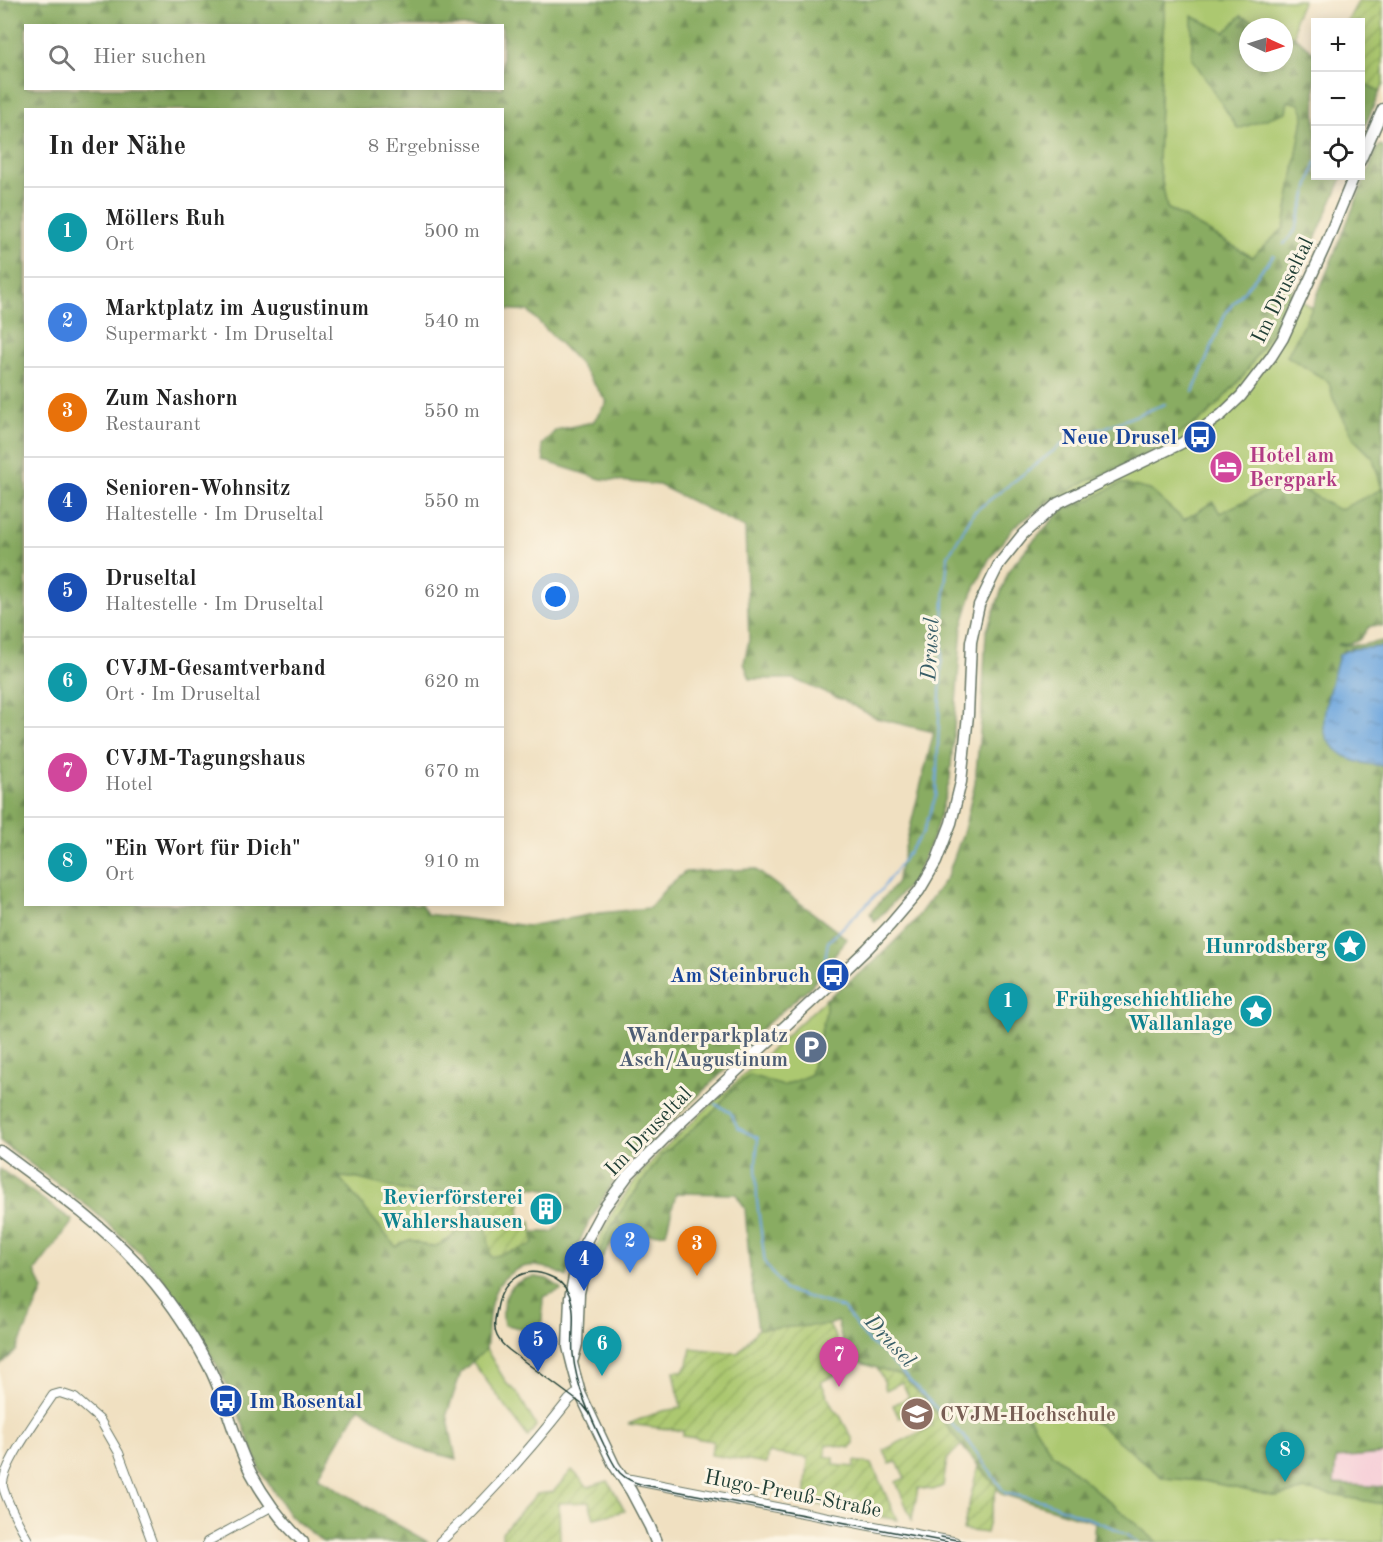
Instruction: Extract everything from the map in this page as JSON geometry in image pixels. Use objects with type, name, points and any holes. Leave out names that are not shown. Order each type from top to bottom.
[{"type":"main road","points":[[1365,150],[1383,109]]},
{"type":"main road","name":"Im Druseltal","points":[[656,1542],[650,1527],[614,1465],[580,1393],[568,1347],[573,1276],[580,1255],[598,1219],[628,1175],[654,1148],[821,993],[890,925],[919,891],[936,862],[951,823],[962,782],[971,642],[979,605],[999,564],[1023,534],[1058,503],[1182,443],[1241,396],[1271,357],[1282,338],[1321,255],[1352,180]]},
{"type":"main road","points":[[0,1151],[85,1214],[137,1263],[174,1308],[209,1365],[250,1472],[271,1507],[303,1542]]},
{"type":"street","points":[[440,1542],[537,1442],[569,1400],[580,1393]]},
{"type":"street","points":[[28,1542],[3,1484],[10,1462],[53,1395],[60,1394],[75,1398],[100,1420],[119,1453],[152,1542]]},
{"type":"street","name":"Hugo-Preuß-Straße","points":[[623,1478],[956,1542]]},
{"type":"street","points":[[207,1542],[271,1507]]},
{"type":"shaded area","points":[[1383,1454],[1383,1487],[1334,1485],[1335,1458]]},
{"type":"green space","points":[[0,0],[1165,0],[1158,161],[1167,208],[1252,257],[1284,228],[1304,113],[1300,104],[1288,101],[1286,112],[1238,129],[1192,58],[1192,16],[1225,32],[1239,18],[1239,72],[1293,72],[1293,36],[1311,50],[1311,180],[1341,180],[1280,318],[1244,375],[1209,414],[1167,442],[1053,499],[1014,527],[989,559],[972,594],[962,627],[950,779],[935,832],[915,878],[875,922],[870,913],[896,884],[934,732],[876,718],[845,701],[793,679],[750,679],[744,663],[749,640],[745,528],[659,485],[601,479],[544,461],[542,445],[556,430],[593,422],[607,402],[579,363],[528,311],[504,309],[504,108],[24,108],[24,906],[422,906],[427,914],[528,926],[600,913],[649,908],[667,887],[685,872],[755,869],[847,939],[812,985],[760,1030],[723,1072],[619,1172],[585,1229],[570,1263],[567,1277],[548,1269],[529,1266],[515,1270],[499,1284],[490,1309],[486,1349],[461,1372],[447,1414],[456,1459],[419,1449],[359,1407],[318,1477],[428,1542],[323,1542],[290,1516],[261,1472],[220,1371],[195,1327],[161,1276],[133,1246],[90,1208],[0,1141]],"holes":[[[339,1177],[355,1178],[414,1193],[464,1188],[462,1219],[456,1233],[435,1246],[424,1245],[413,1240],[403,1242],[396,1247]],[[521,1186],[563,1191],[560,1224],[553,1232],[532,1232],[533,1242],[480,1187]]]},
{"type":"green space","points":[[1165,0],[1303,0],[1295,18],[1295,37],[1293,36],[1293,18],[1246,18],[1241,16],[1225,33],[1192,17],[1239,59],[1239,72],[1254,72],[1287,101],[1300,104],[1304,113],[1284,228],[1252,257],[1167,208],[1158,161]]},
{"type":"green space","points":[[1359,0],[1383,0],[1383,85],[1380,91],[1365,84],[1365,18],[1349,18]]},
{"type":"green space","points":[[1365,84],[1380,91],[1365,126]]},
{"type":"green space","points":[[1381,145],[1383,147],[1383,626],[1370,627],[1357,641],[1338,645],[1360,645],[1383,641],[1383,646],[1351,648],[1355,761],[1383,766],[1383,1454],[1336,1458],[1334,1484],[1383,1487],[1383,1504],[1305,1490],[1277,1497],[1204,1481],[1163,1478],[1098,1424],[1061,1407],[1024,1410],[1051,1452],[1157,1542],[1093,1542],[1095,1522],[1002,1494],[929,1404],[903,1376],[847,1359],[837,1321],[829,1325],[758,1329],[745,1208],[736,1194],[676,1193],[666,1233],[616,1236],[601,1259],[597,1259],[606,1235],[619,1214],[662,1155],[715,1110],[732,1089],[750,1075],[783,1086],[810,1075],[826,1012],[826,999],[873,963],[913,923],[947,877],[964,830],[975,783],[986,633],[1009,570],[1061,511],[1091,499],[1121,483],[1150,490],[1184,520],[1213,502],[1220,513],[1272,488],[1296,485],[1339,510],[1382,489],[1373,458],[1355,440],[1333,398],[1329,382],[1287,356],[1312,308],[1378,147]]},
{"type":"green space","points":[[1292,293],[1312,308],[1287,356],[1329,382],[1333,398],[1355,440],[1373,458],[1383,489],[1339,511],[1296,485],[1272,488],[1220,514],[1213,502],[1184,520],[1150,490],[1091,499],[1062,511],[1053,499],[1167,442],[1209,414],[1244,375],[1280,318]]},
{"type":"green space","points":[[826,999],[826,1012],[810,1075],[783,1086],[750,1075],[732,1089],[715,1110],[662,1155],[619,1214],[597,1259],[601,1259],[599,1264],[591,1263],[601,1235],[614,1210],[660,1152]]},
{"type":"green space","points":[[0,1169],[73,1221],[35,1271],[43,1290],[16,1351],[0,1365]]},
{"type":"green space","points":[[338,1177],[355,1178],[414,1193],[464,1188],[464,1211],[460,1226],[451,1238],[436,1246],[424,1245],[413,1240],[403,1242],[396,1247]]},
{"type":"green space","points":[[521,1186],[519,1220],[531,1221],[533,1242],[530,1246],[491,1257],[480,1187]]},
{"type":"green space","points":[[536,1277],[547,1279],[561,1288],[543,1297],[541,1342],[520,1328],[504,1325],[503,1316],[505,1299],[513,1286]]},
{"type":"green space","points":[[829,1325],[847,1359],[845,1364],[835,1369],[837,1374],[821,1382],[834,1410],[839,1414],[853,1440],[853,1445],[850,1448],[826,1444],[825,1456],[834,1458],[834,1465],[854,1467],[855,1461],[872,1464],[897,1520],[805,1502],[808,1458],[768,1453],[766,1464],[711,1455],[713,1441],[683,1436],[683,1431],[628,1424],[662,1411],[681,1408],[674,1371],[683,1371],[688,1365],[691,1348],[738,1353],[758,1329]]},
{"type":"green space","points":[[486,1349],[507,1384],[517,1392],[536,1426],[528,1437],[472,1361]]},
{"type":"green space","points":[[877,1368],[903,1376],[929,1404],[961,1445],[947,1459],[943,1486],[933,1490],[918,1488],[912,1520],[896,1482],[905,1478],[897,1462],[890,1464],[884,1450],[932,1426],[923,1407],[899,1418],[893,1405],[909,1397],[902,1382],[886,1390]]},
{"type":"green space","points":[[1061,1407],[1098,1424],[1163,1478],[1204,1481],[1277,1497],[1305,1490],[1383,1504],[1383,1542],[1157,1542],[1051,1452],[1024,1410]]},
{"type":"green space","points":[[978,1466],[997,1487],[986,1533],[963,1530]]},
{"type":"green space","points":[[572,1470],[588,1487],[608,1481],[625,1511],[594,1518],[589,1502],[559,1503],[560,1542],[502,1542],[502,1532],[537,1494],[553,1492]]},
{"type":"water","points":[[1383,646],[1383,766],[1358,762],[1341,754],[1325,733],[1324,716],[1339,655],[1354,649]]},
{"type":"waterway","name":"Drusel","points":[[1284,244],[1295,231],[1311,178]]},
{"type":"waterway","name":"Drusel","points":[[1193,392],[1226,312],[1274,255]]},
{"type":"waterway","name":"Drusel","points":[[822,977],[828,942],[881,890],[923,833],[936,795],[944,599],[948,556],[974,512],[1061,445],[1165,404]]},
{"type":"waterway","name":"Drusel","points":[[715,1104],[730,1112],[738,1128],[758,1138],[757,1201],[765,1263],[785,1290],[843,1308],[868,1341],[883,1353],[969,1442],[1005,1493],[1044,1501],[1116,1529],[1138,1542]]},
{"type":"tram line","points":[[590,1414],[583,1405],[507,1348],[497,1336],[495,1323],[499,1300],[514,1278],[530,1272],[539,1273],[561,1283],[569,1294],[573,1316],[573,1354],[580,1389],[611,1459],[625,1478],[644,1485],[947,1542]]},
{"type":"tram line","points":[[941,1537],[967,1542]]},
{"type":"place","name":"Neue Drusel","points":[[1200,437]]},
{"type":"place","name":"Hotel am Bergpark","points":[[1226,467]]},
{"type":"place","name":"Hunrodsberg","points":[[1350,946]]},
{"type":"place","name":"Am Steinbruch","points":[[833,975]]},
{"type":"place","name":"Frühgeschichtliche Wallanlage","points":[[1256,1011]]},
{"type":"place","name":"Möllers Ruh","points":[[1008,1033]]},
{"type":"place","name":"Wanderparkplatz Asch/Augustinum","points":[[811,1047]]},
{"type":"place","name":"Revierförsterei Wahlershausen","points":[[546,1209]]},
{"type":"place","name":"Marktplatz im Augustinum","points":[[630,1273]]},
{"type":"place","name":"Zum Nashorn","points":[[697,1276]]},
{"type":"place","name":"Senioren-Wohnsitz","points":[[584,1291]]},
{"type":"place","name":"Druseltal","points":[[538,1372]]},
{"type":"place","name":"CVJM-Gesamtverband","points":[[602,1376]]},
{"type":"place","name":"CVJM-Tagungshaus","points":[[839,1387]]},
{"type":"place","name":"Im Rosental","points":[[226,1401]]},
{"type":"place","name":"CVJM-Hochschule","points":[[917,1414]]},
{"type":"place","name":"\"Ein Wort für Dich\"","points":[[1285,1482]]}]
